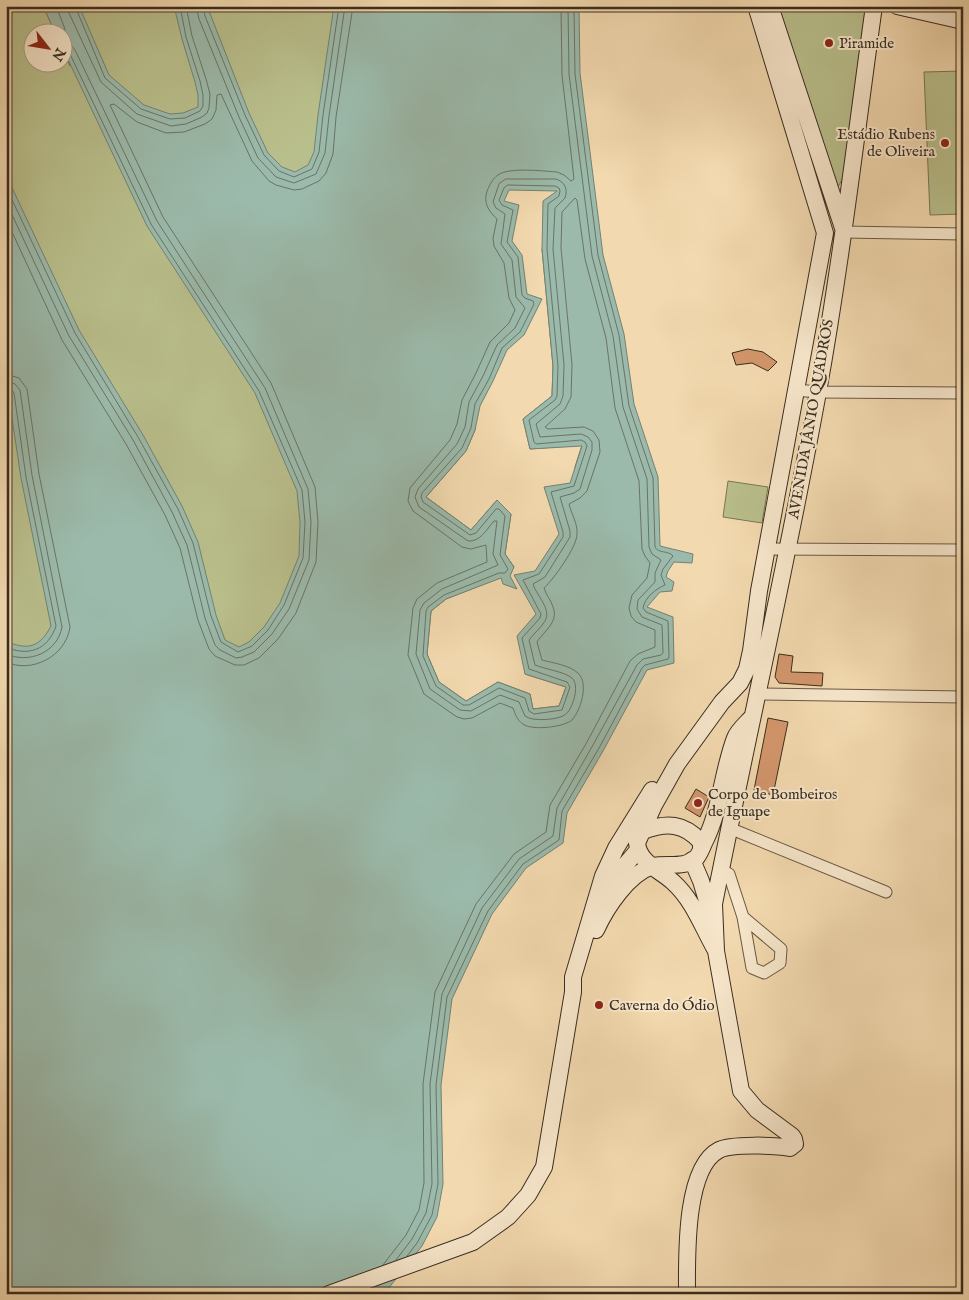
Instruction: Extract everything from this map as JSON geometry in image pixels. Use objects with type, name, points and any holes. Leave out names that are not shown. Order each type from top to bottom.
[{"type":"main road","points":[[756,6],[825,233],[844,232],[770,6]]},
{"type":"main road","name":"AVENIDA JÂNIO QUADROS","points":[[716,928],[714,904],[780,593],[818,392],[844,232],[874,6]]},
{"type":"main road","points":[[897,6],[963,20]]},
{"type":"main road","name":"AVENIDA JÂNIO QUADROS","points":[[677,764],[722,702],[740,683],[747,669],[759,591],[825,233]]},
{"type":"main road","points":[[759,591],[780,593]]},
{"type":"main road","points":[[701,881],[710,847],[712,828],[736,736],[753,715]]},
{"type":"main road","points":[[677,764],[654,805],[637,843],[638,850],[642,859],[673,882],[690,901],[716,951]]},
{"type":"main road","points":[[328,1294],[473,1242],[508,1217],[528,1196],[544,1167],[573,992],[573,977],[603,876],[616,848],[650,792],[677,764]]},
{"type":"main road","points":[[643,831],[658,825],[682,827],[701,842],[696,855],[701,881],[716,928],[716,951],[742,1091],[757,1110],[792,1136],[795,1144],[790,1148],[728,1146],[718,1150],[708,1158],[697,1180],[688,1231],[687,1294]]},
{"type":"main road","points":[[573,977],[605,910],[618,892],[638,875],[653,866],[676,865],[696,855],[712,828]]},
{"type":"main road","points":[[595,905],[606,886],[638,850]]},
{"type":"main road","points":[[673,882],[701,881],[721,870]]},
{"type":"street","points":[[844,232],[963,234]]},
{"type":"street","points":[[795,390],[818,392],[963,393]]},
{"type":"street","points":[[767,549],[963,550]]},
{"type":"street","points":[[758,694],[963,697]]},
{"type":"street","points":[[729,828],[886,892]]},
{"type":"street","points":[[721,870],[729,874],[743,917],[752,968],[764,973],[780,962],[780,949],[743,917]]},
{"type":"green space","points":[[6,6],[43,6],[50,22],[22,22],[22,72],[72,72],[72,22],[56,22],[46,6],[549,6],[508,190],[496,193],[475,430],[466,451],[426,497],[471,530],[497,500],[511,514],[505,554],[514,567],[501,577],[446,599],[431,611],[427,654],[439,682],[466,701],[498,682],[530,694],[533,709],[559,706],[566,687],[525,674],[566,603],[575,467],[582,445],[530,449],[523,419],[552,396],[553,366],[542,249],[604,447],[576,750],[6,1035]]},
{"type":"green space","points":[[778,6],[873,6],[848,168],[837,189]]},
{"type":"green space","name":"Estádio Rubens de Oliveira","points":[[963,71],[963,214],[930,215],[924,72]]},
{"type":"green space","points":[[728,481],[768,487],[762,523],[723,517]]},
{"type":"water","points":[[43,6],[79,6],[109,75],[144,105],[170,114],[183,113],[198,107],[195,82],[174,6],[207,6],[249,113],[268,153],[282,167],[295,172],[308,165],[314,152],[334,6],[579,6],[580,73],[603,255],[624,334],[634,404],[658,477],[660,546],[693,554],[692,563],[674,562],[666,577],[674,582],[672,591],[660,592],[647,607],[673,617],[674,663],[647,670],[567,813],[563,843],[526,868],[492,914],[452,999],[441,1085],[443,1184],[437,1217],[422,1246],[384,1294],[6,1294],[6,641],[21,646],[33,645],[42,639],[51,626],[21,478],[6,378],[6,175],[79,330],[143,435],[182,506],[198,542],[216,615],[225,640],[239,647],[249,642],[264,627],[280,603],[299,556],[300,522],[297,491],[255,393],[147,226],[72,68],[72,22],[50,22]],"holes":[[[509,190],[557,191],[543,201],[542,249],[553,366],[552,396],[523,419],[530,449],[582,446],[570,483],[544,487],[559,534],[535,571],[514,575],[536,614],[517,636],[525,674],[566,687],[559,706],[533,709],[530,694],[498,682],[466,701],[439,682],[427,654],[431,611],[446,599],[501,578],[503,584],[517,589],[510,576],[514,567],[505,554],[511,514],[497,500],[471,530],[426,497],[466,451],[475,430],[480,406],[507,350],[524,335],[542,299],[527,294],[522,255],[512,241],[519,205],[504,201]]]},
{"type":"building","points":[[748,349],[763,352],[777,362],[768,371],[752,363],[736,365],[732,353]]},
{"type":"building","points":[[779,654],[793,656],[791,672],[823,673],[822,686],[779,683],[775,677]]},
{"type":"building","points":[[768,718],[788,722],[773,795],[754,790]]},
{"type":"building","name":"Corpo de Bombeiros de Iguape","points":[[696,789],[709,797],[700,817],[685,808]]},
{"type":"place","name":"Piramide","points":[[829,43]]},
{"type":"place","name":"Estádio Rubens de Oliveira","points":[[945,143]]},
{"type":"place","name":"Corpo de Bombeiros de Iguape","points":[[698,803]]},
{"type":"place","name":"Caverna do Ódio","points":[[599,1005]]}]
